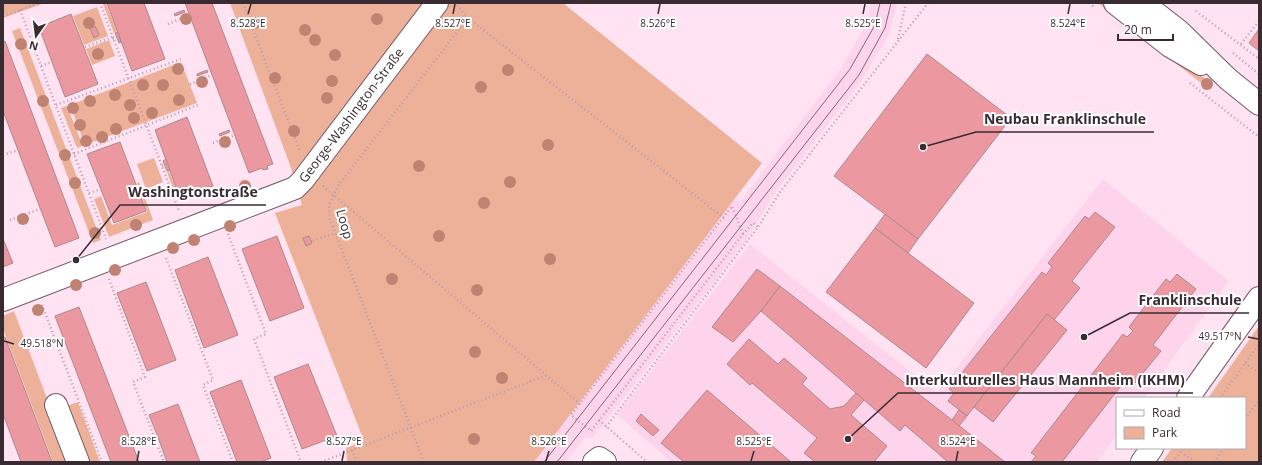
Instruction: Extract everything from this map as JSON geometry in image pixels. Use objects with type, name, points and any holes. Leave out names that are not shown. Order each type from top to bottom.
[{"type":"street","name":"George-Washington-Straße","points":[[3,300],[295,188],[308,174],[437,3]]},
{"type":"street","points":[[1116,3],[1175,39],[1259,104]]},
{"type":"street","points":[[1143,3],[1175,39]]},
{"type":"street","points":[[1189,397],[1259,298]]},
{"type":"street","points":[[56,405],[78,462]]},
{"type":"street","points":[[1142,462],[1151,449]]},
{"type":"street","points":[[594,462],[599,458],[605,462]]},
{"type":"path","points":[[26,3],[27,7]]},
{"type":"path","points":[[3,16],[38,3]]},
{"type":"path","points":[[100,3],[186,230]]},
{"type":"path","points":[[243,3],[308,174]]},
{"type":"path","points":[[456,3],[468,18],[724,218]]},
{"type":"path","points":[[898,40],[906,3]]},
{"type":"path","points":[[606,427],[758,227],[780,192],[928,3]]},
{"type":"path","points":[[20,10],[89,194],[145,377],[133,382],[164,462]]},
{"type":"path","points":[[1196,11],[1259,59]]},
{"type":"path","points":[[168,24],[189,15]]},
{"type":"path","name":"Loop","points":[[424,462],[335,233],[330,219],[329,205],[333,194],[468,18]]},
{"type":"path","points":[[1241,44],[1259,21]]},
{"type":"path","points":[[85,47],[120,37]]},
{"type":"path","points":[[56,104],[181,59]]},
{"type":"path","points":[[41,66],[52,62]]},
{"type":"path","points":[[190,84],[212,75]]},
{"type":"path","points":[[74,154],[147,127],[198,105]]},
{"type":"path","points":[[213,143],[235,135]]},
{"type":"path","points":[[3,154],[18,150]]},
{"type":"path","points":[[162,166],[168,164]]},
{"type":"path","points":[[89,194],[101,189]]},
{"type":"path","points":[[333,194],[580,404]]},
{"type":"path","points":[[743,234],[732,206],[572,415],[591,431],[743,234],[753,223],[758,227]]},
{"type":"path","points":[[10,220],[40,209]]},
{"type":"path","points":[[221,217],[266,334],[254,339],[301,462]]},
{"type":"path","points":[[313,241],[335,233]]},
{"type":"path","points":[[160,240],[213,380],[203,385],[233,462]]},
{"type":"path","points":[[35,288],[102,462]]},
{"type":"path","points":[[1221,397],[1259,344]]},
{"type":"path","points":[[1245,363],[1259,373]]},
{"type":"path","points":[[321,462],[547,376]]},
{"type":"path","points":[[1246,418],[1259,400]]},
{"type":"path","points":[[599,420],[647,462]]},
{"type":"path","points":[[1173,462],[1182,449]]},
{"type":"path","points":[[1214,462],[1223,449]]},
{"type":"path","points":[[352,450],[357,462]]},
{"type":"path","points":[[1181,452],[1195,462]]},
{"type":"shaded area","points":[[872,3],[897,3],[889,34],[861,82],[777,190],[745,242],[592,439],[585,437],[566,462],[531,462],[731,198],[740,202],[841,68],[867,23]]},
{"type":"shaded area","points":[[1103,179],[1229,281],[1145,397],[1116,397],[1116,436],[1097,462],[671,462],[617,415],[750,244],[937,393]]},
{"type":"green space","points":[[3,3],[45,3],[3,18]]},
{"type":"green space","points":[[106,3],[117,31],[114,33],[103,4]]},
{"type":"green space","points":[[230,3],[563,3],[762,163],[534,462],[347,462],[346,448],[364,441],[275,213],[302,205],[291,168]]},
{"type":"green space","points":[[1098,3],[1108,3],[1212,84],[1209,89]]},
{"type":"green space","points":[[97,7],[108,36],[84,45],[73,16]]},
{"type":"green space","points":[[20,28],[101,240],[93,243],[12,31]]},
{"type":"green space","points":[[109,40],[115,56],[92,65],[86,49]]},
{"type":"green space","points":[[181,62],[197,103],[85,145],[70,105]]},
{"type":"green space","points":[[67,106],[83,146],[77,148],[61,108]]},
{"type":"green space","points":[[154,158],[163,182],[146,189],[137,164]]},
{"type":"green space","points":[[169,171],[180,198],[177,199],[167,172]]},
{"type":"green space","points":[[139,182],[153,220],[109,237],[94,199],[101,196],[112,225],[147,212],[137,183]]},
{"type":"green space","points":[[14,311],[71,462],[53,462],[3,329],[3,316]]},
{"type":"green space","points":[[1259,326],[1259,462],[1162,462],[1171,449],[1246,449],[1246,397],[1209,397]]},
{"type":"green space","points":[[78,402],[100,462],[82,462],[61,408]]},
{"type":"building","points":[[107,3],[144,3],[165,59],[132,71]]},
{"type":"building","points":[[185,3],[212,3],[273,164],[267,166],[268,169],[263,170],[262,168],[249,173]]},
{"type":"building","points":[[184,10],[185,12],[175,16],[174,14]]},
{"type":"building","points":[[71,14],[98,84],[65,97],[39,27]]},
{"type":"building","points":[[95,26],[99,35],[94,38],[90,28]]},
{"type":"building","points":[[1259,29],[1259,51],[1249,43]]},
{"type":"building","points":[[118,32],[121,42],[119,43],[115,33]]},
{"type":"building","points":[[5,41],[79,238],[55,247],[3,111],[3,42]]},
{"type":"building","points":[[927,54],[1011,118],[918,239],[834,176]]},
{"type":"building","points":[[207,70],[208,72],[197,76],[197,74]]},
{"type":"building","points":[[187,117],[213,186],[180,198],[155,130]]},
{"type":"building","points":[[229,130],[230,132],[220,136],[219,134]]},
{"type":"building","points":[[120,142],[146,211],[114,223],[87,154]]},
{"type":"building","points":[[166,159],[170,170],[167,171],[163,161]]},
{"type":"building","points":[[1095,212],[1115,227],[1072,281],[1080,288],[1054,320],[1047,314],[967,416],[948,401],[954,393],[949,389],[1042,272],[1046,275],[1052,267],[1048,263],[1085,216],[1089,219]]},
{"type":"building","points":[[885,214],[918,239],[908,253],[875,228]]},
{"type":"building","points":[[875,228],[974,303],[926,368],[826,292]]},
{"type":"building","points":[[277,236],[304,308],[270,321],[242,249]]},
{"type":"building","points":[[309,236],[312,243],[306,246],[303,238]]},
{"type":"building","points":[[3,239],[13,263],[3,267]]},
{"type":"building","points":[[208,257],[238,335],[204,348],[175,270]]},
{"type":"building","points":[[757,269],[780,286],[761,311],[733,342],[712,327]]},
{"type":"building","points":[[1177,274],[1196,289],[1153,345],[1161,351],[1135,383],[1128,377],[1062,462],[1031,462],[1036,456],[1031,453],[1123,334],[1127,337],[1133,331],[1129,327],[1166,279],[1170,282]]},
{"type":"building","points":[[146,282],[176,360],[147,371],[117,293]]},
{"type":"building","points":[[780,286],[1005,462],[948,462],[905,425],[900,431],[761,311]]},
{"type":"building","points":[[79,307],[139,462],[111,462],[55,316]]},
{"type":"building","points":[[1047,314],[1067,330],[993,422],[974,407]]},
{"type":"building","points":[[5,337],[52,462],[21,462],[3,414],[3,338]]},
{"type":"building","points":[[749,339],[778,364],[784,358],[807,378],[802,384],[830,409],[844,406],[856,393],[864,400],[851,415],[887,446],[874,462],[815,462],[804,453],[817,438],[752,383],[750,385],[727,364]]},
{"type":"building","points":[[308,364],[337,436],[302,449],[274,377]]},
{"type":"building","points":[[241,380],[271,458],[261,462],[237,462],[210,392]]},
{"type":"building","points":[[707,390],[791,462],[684,462],[661,443]]},
{"type":"building","points":[[178,404],[200,462],[167,462],[149,415]]},
{"type":"building","points":[[959,410],[967,416],[959,426],[952,420]]},
{"type":"building","points":[[641,414],[659,430],[653,436],[636,421]]},
{"type":"tram line","points":[[544,462],[850,69],[875,25],[880,3]]},
{"type":"tram line","points":[[557,462],[859,75],[885,28],[891,3]]},
{"type":"place","name":"Neubau Franklinschule","points":[[923,147]]},
{"type":"place","name":"Washingtonstraße","points":[[76,260]]},
{"type":"place","name":"Franklinschule","points":[[1084,337]]},
{"type":"place","name":"Interkulturelles Haus Mannheim (IKHM)","points":[[848,439]]}]
